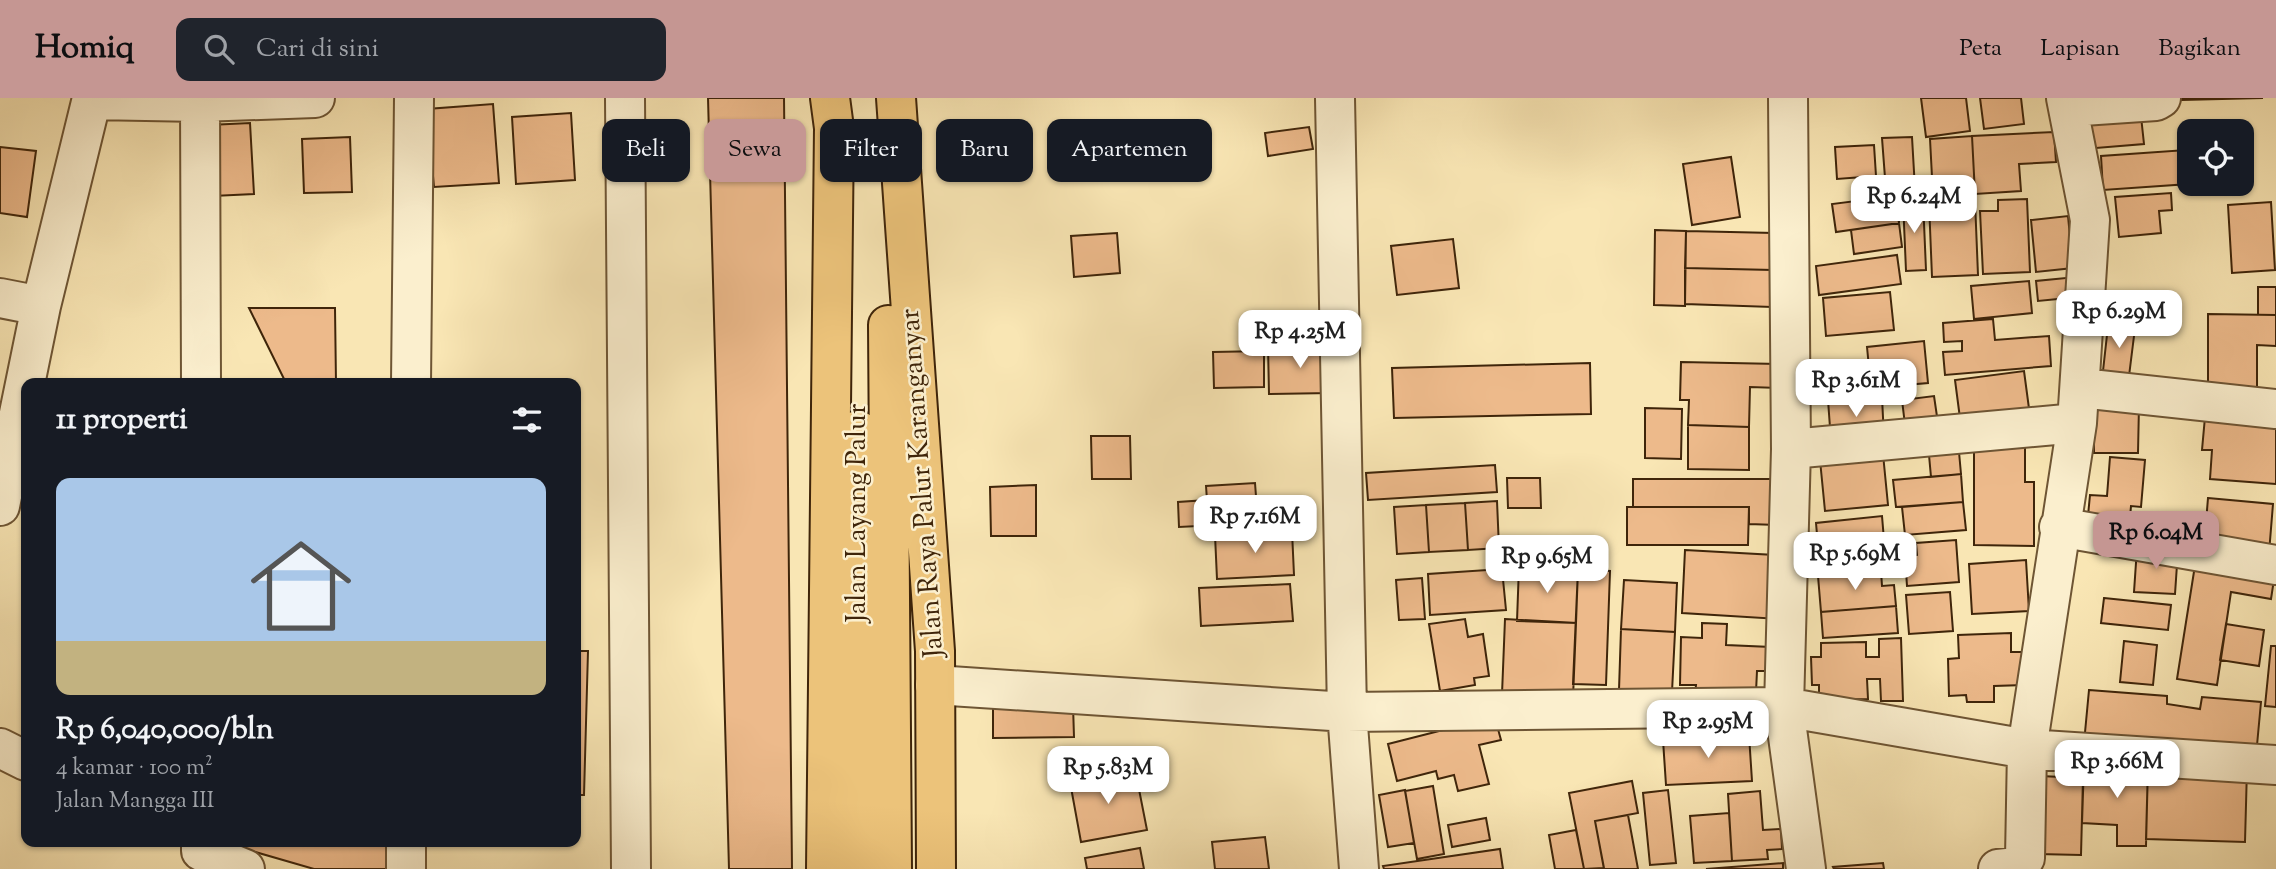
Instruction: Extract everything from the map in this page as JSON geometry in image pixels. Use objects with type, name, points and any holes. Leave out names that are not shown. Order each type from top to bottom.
[{"type":"main road","points":[[830,98],[833,119]]},
{"type":"main road","name":"Jalan Raya Palur Karanganyar","points":[[896,98],[898,119]]},
{"type":"main road","points":[[826,869],[833,182]]},
{"type":"main road","name":"Jalan Layang Palur","points":[[838,182],[846,222],[858,400],[875,576],[892,869]]},
{"type":"main road","name":"Jalan Layang Palur","points":[[859,869],[875,576],[887,246],[899,182]]},
{"type":"main road","name":"Jalan Raya Palur Karanganyar","points":[[903,182],[935,651],[936,869]]},
{"type":"street","points":[[26,378],[41,306],[92,99],[200,102],[315,98]]},
{"type":"street","points":[[411,378],[414,98]]},
{"type":"street","points":[[625,98],[631,869]]},
{"type":"street","points":[[1335,98],[1347,712],[1359,869]]},
{"type":"street","points":[[1788,98],[1791,449],[1784,707],[1806,869]]},
{"type":"street","points":[[1998,869],[2017,867],[2025,858],[2027,749],[2079,406],[2090,220],[2067,103],[2156,101],[2161,98]]},
{"type":"street","points":[[200,102],[201,378]]},
{"type":"street","points":[[0,298],[41,306]]},
{"type":"street","points":[[0,506],[21,404]]},
{"type":"street","points":[[1791,449],[2079,406],[2276,409]]},
{"type":"street","points":[[2059,527],[2276,565]]},
{"type":"street","points":[[935,685],[1347,712],[1784,707],[2027,749],[2276,765]]},
{"type":"street","points":[[0,748],[21,758]]},
{"type":"street","points":[[199,847],[245,869]]},
{"type":"street","points":[[406,869],[407,847]]},
{"type":"building","points":[[708,98],[784,98],[784,119],[709,119]]},
{"type":"building","points":[[1921,98],[1966,98],[1970,131],[1926,137]]},
{"type":"building","points":[[1980,98],[2021,98],[2024,124],[1984,129]]},
{"type":"building","points":[[2182,98],[2263,98],[2182,100]]},
{"type":"building","points":[[493,104],[499,183],[434,187],[427,109]]},
{"type":"building","points":[[2140,107],[2144,144],[2084,149],[2081,112]]},
{"type":"building","points":[[571,113],[575,180],[516,184],[512,117]]},
{"type":"building","points":[[250,123],[254,194],[213,196],[209,125]]},
{"type":"building","points":[[1309,127],[1313,149],[1268,156],[1265,133]]},
{"type":"building","points":[[2054,132],[2056,162],[2019,164],[2021,191],[1975,194],[1972,136]]},
{"type":"building","points":[[1972,136],[1975,194],[1933,196],[1930,139]]},
{"type":"building","points":[[350,137],[352,192],[304,193],[302,139]]},
{"type":"building","points":[[1912,137],[1915,189],[1886,191],[1882,138]]},
{"type":"building","points":[[1874,145],[1876,176],[1837,179],[1835,147]]},
{"type":"building","points":[[0,147],[36,151],[27,217],[0,213]]},
{"type":"building","points":[[2177,151],[2177,185],[2103,190],[2101,156]]},
{"type":"building","points":[[1731,157],[1740,217],[1692,225],[1683,164]]},
{"type":"building","points":[[710,182],[785,182],[792,869],[729,869]]},
{"type":"building","points":[[2171,193],[2172,210],[2159,211],[2161,233],[2119,237],[2115,197]]},
{"type":"building","points":[[1895,196],[1899,223],[1836,232],[1832,204]]},
{"type":"building","points":[[2027,199],[2030,272],[1983,274],[1980,211],[1998,211],[1998,200]]},
{"type":"building","points":[[1903,200],[1923,200],[1926,270],[1906,271]]},
{"type":"building","points":[[1975,201],[1978,275],[1932,277],[1929,203]]},
{"type":"building","points":[[2271,202],[2275,270],[2232,273],[2228,205]]},
{"type":"building","points":[[2068,216],[2073,268],[2036,272],[2031,220]]},
{"type":"building","points":[[1899,223],[1902,247],[1854,254],[1851,230]]},
{"type":"building","points":[[1655,230],[1686,231],[1685,306],[1654,305]]},
{"type":"building","points":[[1686,231],[1774,233],[1773,270],[1685,268]]},
{"type":"building","points":[[1117,233],[1120,273],[1074,277],[1071,236]]},
{"type":"building","points":[[1453,239],[1459,288],[1397,295],[1391,246]]},
{"type":"building","points":[[1897,255],[1901,284],[1819,295],[1816,266]]},
{"type":"building","points":[[1685,268],[1773,270],[1772,307],[1685,304]]},
{"type":"building","points":[[2076,277],[2078,297],[2038,301],[2036,281]]},
{"type":"building","points":[[2029,281],[2032,313],[1974,319],[1971,286]]},
{"type":"building","points":[[2258,287],[2276,287],[2276,315],[2258,315]]},
{"type":"building","points":[[1890,292],[1894,330],[1826,336],[1823,298]]},
{"type":"building","points":[[249,308],[335,308],[336,378],[284,378]]},
{"type":"building","points":[[2208,314],[2276,315],[2276,346],[2257,345],[2257,397],[2208,396]]},
{"type":"building","points":[[2109,317],[2136,320],[2128,384],[2102,380]]},
{"type":"building","points":[[1993,319],[1995,340],[2049,336],[2051,366],[1945,375],[1943,352],[1962,351],[1962,341],[1944,342],[1943,323]]},
{"type":"building","points":[[1924,341],[1928,383],[1871,388],[1867,347]]},
{"type":"building","points":[[1330,345],[1331,393],[1269,394],[1268,346]]},
{"type":"building","points":[[1264,351],[1264,387],[1214,388],[1213,352]]},
{"type":"building","points":[[1681,362],[1779,364],[1779,388],[1750,387],[1749,427],[1688,425],[1689,400],[1680,400]]},
{"type":"building","points":[[1590,363],[1591,414],[1394,418],[1392,368]]},
{"type":"building","points":[[2024,371],[2030,416],[1961,426],[1955,380]]},
{"type":"building","points":[[1934,396],[1939,430],[1906,433],[1902,400]]},
{"type":"building","points":[[1882,397],[1884,438],[1831,441],[1828,400]]},
{"type":"building","points":[[2094,405],[2139,405],[2138,453],[2094,453]]},
{"type":"building","points":[[1645,408],[1682,409],[1681,459],[1645,458]]},
{"type":"building","points":[[2205,417],[2276,423],[2276,484],[2210,479],[2212,450],[2202,450]]},
{"type":"building","points":[[1688,425],[1749,427],[1749,470],[1688,469]]},
{"type":"building","points":[[1091,436],[1130,436],[1131,479],[1092,479]]},
{"type":"building","points":[[1958,441],[1961,474],[1931,477],[1928,444]]},
{"type":"building","points":[[1974,442],[2025,442],[2025,482],[2034,482],[2034,546],[1974,545]]},
{"type":"building","points":[[1883,454],[1888,505],[1825,511],[1820,460]]},
{"type":"building","points":[[2110,457],[2145,460],[2141,507],[2131,506],[2129,529],[2087,526],[2090,495],[2107,496]]},
{"type":"building","points":[[1495,465],[1497,492],[1368,500],[1366,473]]},
{"type":"building","points":[[1961,474],[1963,502],[1896,507],[1893,480]]},
{"type":"building","points":[[1507,478],[1540,478],[1541,508],[1508,508]]},
{"type":"building","points":[[1633,479],[1777,479],[1777,525],[1749,524],[1749,507],[1633,507]]},
{"type":"building","points":[[1255,483],[1258,523],[1179,527],[1178,502],[1207,500],[1206,486]]},
{"type":"building","points":[[1036,485],[1036,536],[991,536],[990,487]]},
{"type":"building","points":[[2208,498],[2273,504],[2269,553],[2204,547]]},
{"type":"building","points":[[1497,501],[1499,548],[1468,550],[1465,503]]},
{"type":"building","points":[[1963,502],[1966,530],[1905,535],[1902,507]]},
{"type":"building","points":[[1465,503],[1468,550],[1429,552],[1426,505]]},
{"type":"building","points":[[1426,505],[1429,552],[1397,554],[1394,507]]},
{"type":"building","points":[[1627,507],[1749,507],[1748,545],[1627,545]]},
{"type":"building","points":[[1882,516],[1886,564],[1820,569],[1816,523]]},
{"type":"building","points":[[1292,531],[1294,575],[1217,579],[1215,535]]},
{"type":"building","points":[[1956,540],[1959,582],[1907,586],[1905,557],[1917,555],[1916,543]]},
{"type":"building","points":[[2137,548],[2178,550],[2175,594],[2134,592]]},
{"type":"building","points":[[1685,550],[1775,555],[1779,619],[1682,613]]},
{"type":"building","points":[[2196,559],[2275,573],[2271,599],[2231,592],[2217,685],[2177,679]]},
{"type":"building","points":[[2026,560],[2029,611],[1972,614],[1969,564]]},
{"type":"building","points":[[1519,566],[1578,569],[1576,623],[1517,621]]},
{"type":"building","points":[[1502,569],[1506,610],[1430,615],[1428,574]]},
{"type":"building","points":[[1578,569],[1610,571],[1606,685],[1573,684]]},
{"type":"building","points":[[1881,571],[1882,586],[1894,585],[1896,606],[1821,612],[1818,576]]},
{"type":"building","points":[[1422,578],[1425,619],[1399,620],[1396,580]]},
{"type":"building","points":[[1624,580],[1677,583],[1675,632],[1621,629]]},
{"type":"building","points":[[1290,584],[1293,621],[1201,626],[1199,588]]},
{"type":"building","points":[[1950,592],[1953,631],[1909,634],[1906,595]]},
{"type":"building","points":[[2104,598],[2171,605],[2168,630],[2101,623]]},
{"type":"building","points":[[1896,606],[1898,633],[1823,638],[1821,612]]},
{"type":"building","points":[[1465,619],[1468,637],[1483,634],[1489,676],[1474,678],[1475,685],[1440,691],[1429,624]]},
{"type":"building","points":[[1505,619],[1576,623],[1573,698],[1502,694]]},
{"type":"building","points":[[1702,623],[1727,624],[1726,645],[1771,647],[1770,671],[1757,671],[1756,692],[1695,694],[1696,685],[1680,685],[1681,637],[1702,638]]},
{"type":"building","points":[[2226,624],[2264,630],[2259,666],[2220,660]]},
{"type":"building","points":[[1621,629],[1675,632],[1672,692],[1619,690]]},
{"type":"building","points":[[2011,633],[2011,652],[2023,652],[2024,685],[1994,686],[1994,702],[1967,702],[1966,695],[1949,696],[1948,659],[1959,658],[1958,635]]},
{"type":"building","points":[[1901,638],[1903,701],[1881,701],[1880,679],[1867,679],[1868,699],[1819,700],[1819,685],[1812,685],[1811,657],[1821,657],[1821,643],[1866,642],[1866,657],[1879,657],[1879,639]]},
{"type":"building","points":[[2124,641],[2157,645],[2153,685],[2120,682]]},
{"type":"building","points":[[2271,646],[2276,646],[2276,707],[2265,706]]},
{"type":"building","points":[[581,651],[588,651],[584,795],[581,795]]},
{"type":"building","points":[[2089,690],[2167,696],[2167,704],[2200,709],[2202,697],[2261,702],[2256,756],[2084,743]]},
{"type":"building","points":[[1073,705],[1074,737],[993,738],[993,706]]},
{"type":"building","points":[[1495,718],[1501,740],[1479,745],[1489,784],[1458,791],[1454,775],[1438,779],[1436,771],[1397,781],[1388,744],[1443,730],[1441,724]]},
{"type":"building","points":[[1749,735],[1752,781],[1666,785],[1663,740]]},
{"type":"building","points":[[2084,763],[2148,765],[2146,846],[2117,846],[2117,825],[2082,823]]},
{"type":"building","points":[[2148,765],[2247,768],[2245,842],[2146,839]]},
{"type":"building","points":[[1135,769],[1147,830],[1081,842],[1070,782]]},
{"type":"building","points":[[2040,776],[2083,778],[2081,855],[2038,854]]},
{"type":"building","points":[[1632,781],[1638,813],[1595,821],[1604,868],[1584,869],[1569,793]]},
{"type":"building","points":[[1433,786],[1444,854],[1417,859],[1405,791]]},
{"type":"building","points":[[1405,790],[1414,843],[1388,847],[1379,795]]},
{"type":"building","points":[[1668,790],[1676,863],[1650,865],[1643,793]]},
{"type":"building","points":[[1760,791],[1763,830],[1781,829],[1782,849],[1767,850],[1768,859],[1732,861],[1728,794]]},
{"type":"building","points":[[1729,813],[1732,861],[1694,863],[1690,816]]},
{"type":"building","points":[[1628,815],[1638,869],[1604,869],[1595,821]]},
{"type":"building","points":[[1486,818],[1490,840],[1452,847],[1448,825]]},
{"type":"building","points":[[1576,830],[1584,869],[1555,869],[1549,835]]},
{"type":"building","points":[[1265,837],[1269,869],[1215,869],[1212,842]]},
{"type":"building","points":[[238,847],[398,847],[397,869],[314,869]]},
{"type":"building","points":[[1140,848],[1144,869],[1087,869],[1085,858]]},
{"type":"building","points":[[1500,849],[1503,869],[1384,869],[1383,866]]},
{"type":"building","points":[[1783,863],[1783,869],[1706,869]]},
{"type":"building","points":[[1883,863],[1884,869],[1833,867]]}]
